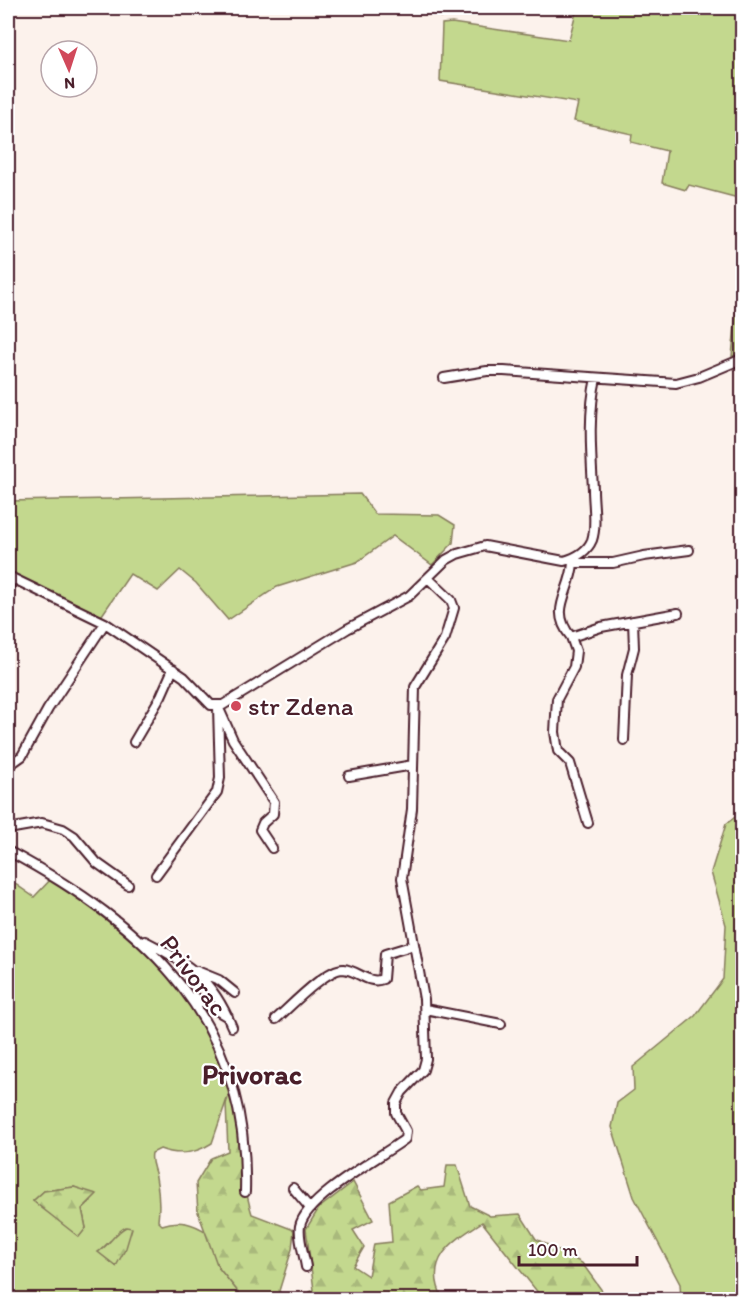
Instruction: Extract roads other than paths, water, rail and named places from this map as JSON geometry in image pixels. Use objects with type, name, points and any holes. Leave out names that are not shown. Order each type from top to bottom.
[{"type":"street","points":[[444,378],[487,371],[676,383],[699,377],[742,359]]},
{"type":"street","points":[[588,823],[570,764],[558,751],[555,732],[558,699],[574,667],[576,651],[571,637],[560,622],[559,613],[573,561],[586,549],[593,534],[592,423],[596,378]]},
{"type":"street","points":[[8,588],[10,577],[105,623],[193,683],[211,705],[218,706],[347,629],[398,602],[429,579],[446,560],[477,547],[500,548],[553,561],[613,563],[644,555],[689,550]]},
{"type":"street","points":[[306,1267],[300,1232],[309,1207],[371,1160],[405,1139],[406,1131],[396,1113],[396,1103],[426,1064],[425,1009],[402,878],[412,809],[415,687],[445,638],[454,612],[451,600],[429,579]]},
{"type":"street","points":[[571,637],[601,627],[678,613]]},
{"type":"street","points":[[624,740],[627,675],[634,648],[633,621]]},
{"type":"street","points":[[8,766],[22,756],[48,709],[105,623]]},
{"type":"street","points":[[134,742],[161,696],[173,669]]},
{"type":"street","points":[[218,706],[233,740],[274,802],[273,814],[263,823],[260,830],[272,848]]},
{"type":"street","points":[[156,874],[217,792],[220,778],[218,706]]},
{"type":"street","points":[[349,776],[413,765]]},
{"type":"street","points":[[8,829],[42,823],[63,829],[74,836],[97,863],[128,885]]},
{"type":"street","name":"Privorac","points":[[8,851],[92,902],[141,939],[188,993],[216,1042],[239,1113],[245,1144],[245,1192]]},
{"type":"street","points":[[141,939],[196,970],[219,980],[235,993]]},
{"type":"street","points":[[276,1019],[334,970],[347,970],[373,981],[380,981],[385,976],[385,954],[408,947],[413,943]]},
{"type":"street","points":[[196,970],[228,1017],[232,1027]]},
{"type":"street","points":[[188,993],[228,1017]]},
{"type":"street","points":[[425,1009],[501,1024]]},
{"type":"street","points":[[293,1188],[309,1207]]},
{"type":"place","name":"str Zdena","points":[[236,706]]},
{"type":"district","name":"Privorac","points":[[252,1074]]}]
